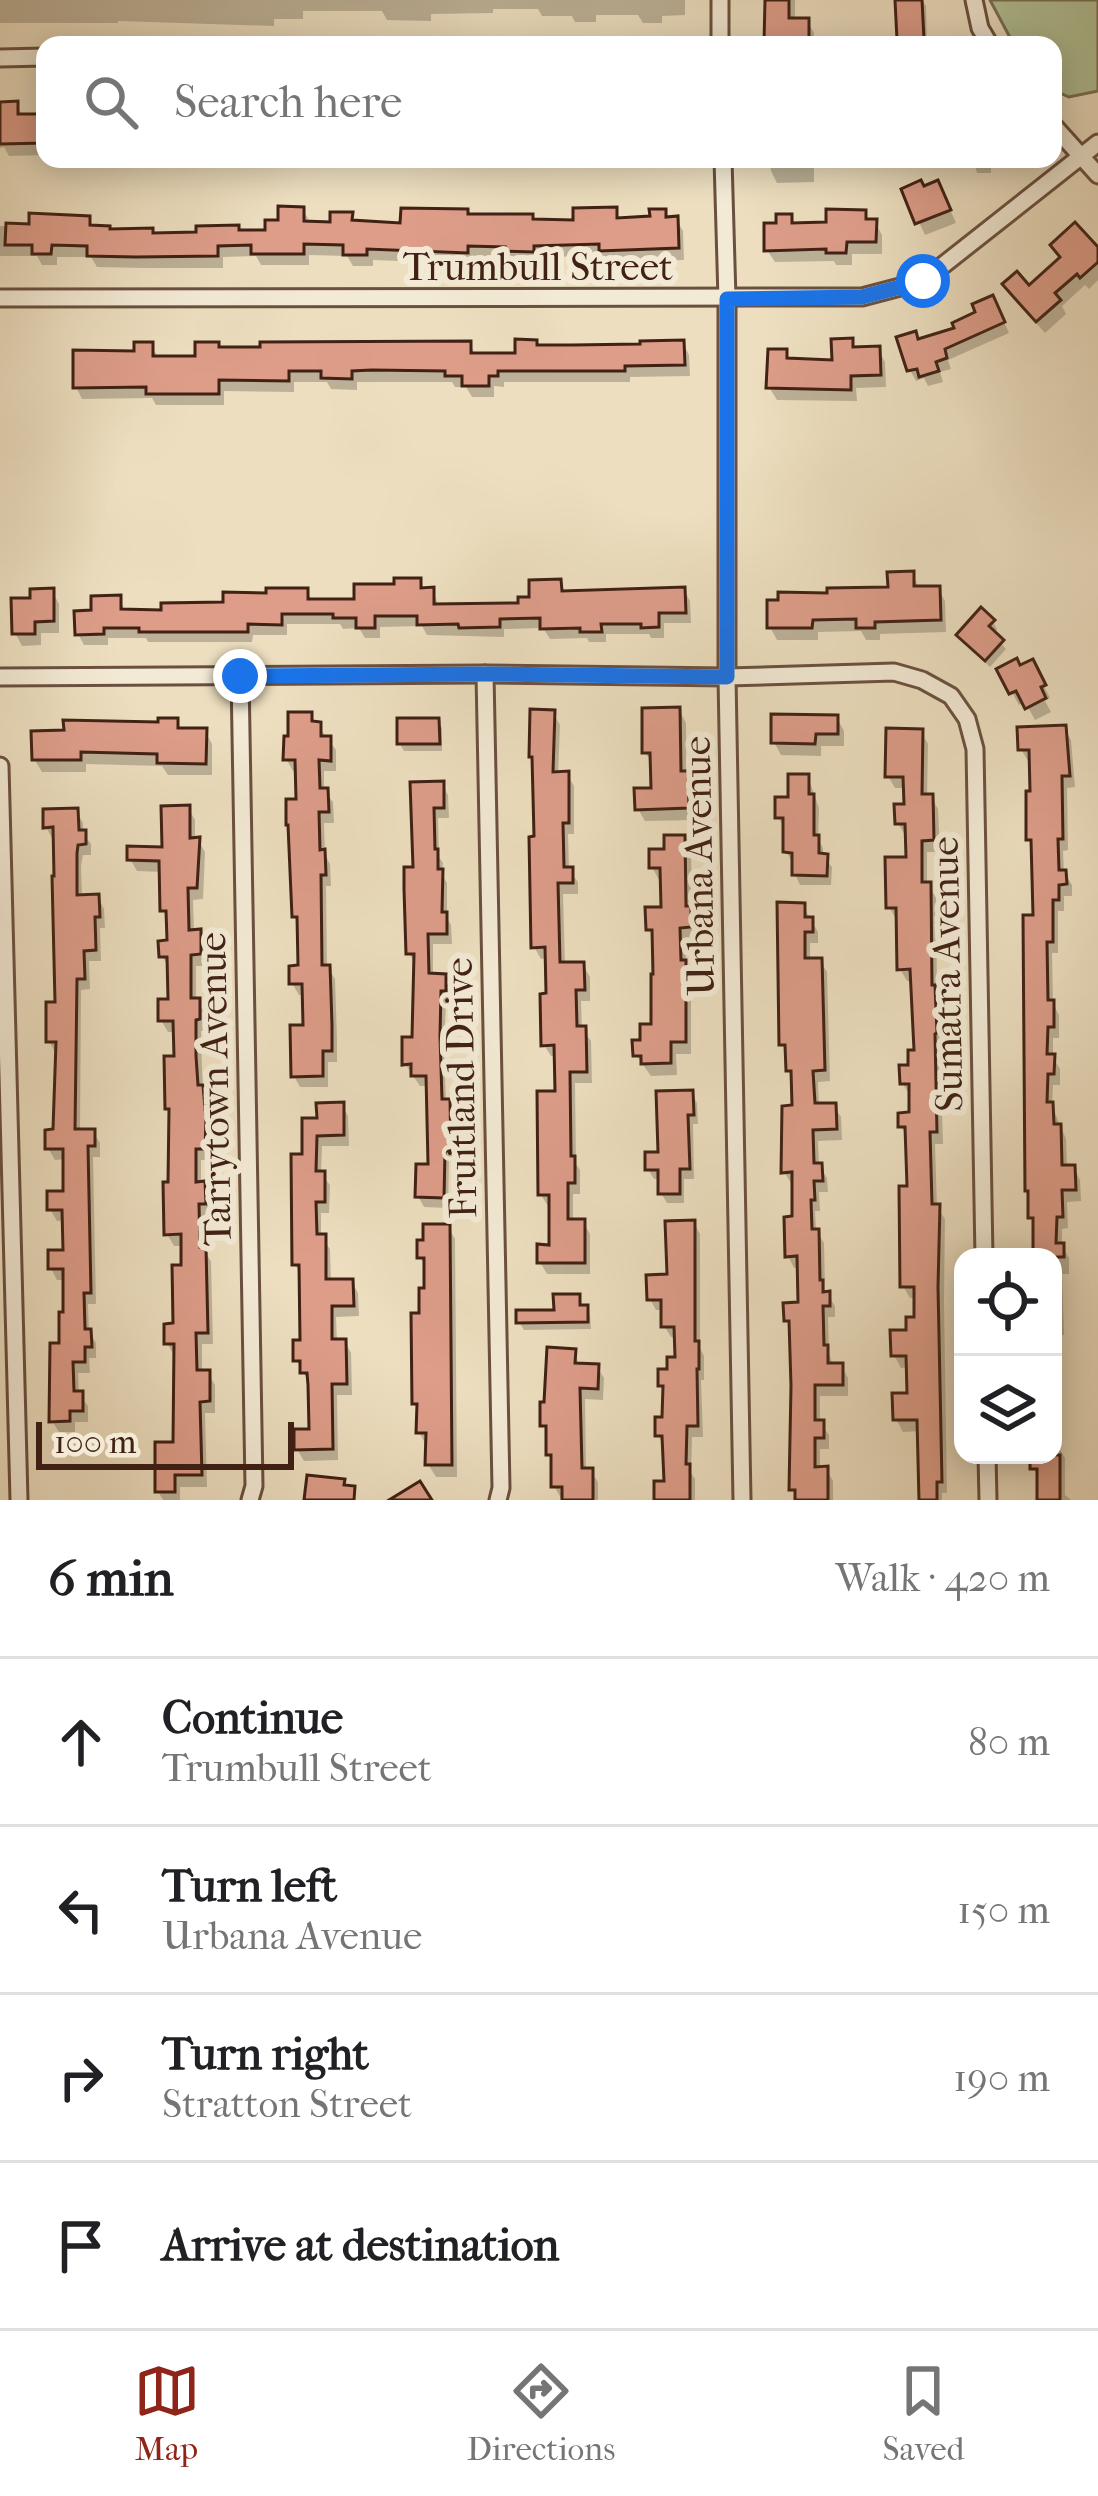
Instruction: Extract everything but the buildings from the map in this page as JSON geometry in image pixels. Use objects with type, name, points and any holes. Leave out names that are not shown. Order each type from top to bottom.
[{"type":"street","points":[[720,0],[720,36]]},
{"type":"street","points":[[974,0],[985,36]]},
{"type":"street","points":[[0,58],[36,57]]},
{"type":"street","points":[[1062,135],[1098,175]]},
{"type":"street","name":"Trumbull Street","points":[[0,298],[862,297],[923,281],[1098,143]]},
{"type":"street","name":"Urbana Avenue","points":[[723,168],[742,1500]]},
{"type":"street","name":"Sumatra Avenue","points":[[727,677],[894,672],[952,696],[967,719],[975,749],[984,1248]]},
{"type":"street","name":"Fruitland Drive","points":[[485,674],[498,1500]]},
{"type":"street","name":"Tarrytown Avenue","points":[[240,676],[254,1486],[250,1500]]},
{"type":"street","points":[[0,677],[727,677]]},
{"type":"street","points":[[0,766],[19,1500]]},
{"type":"street","points":[[987,1464],[988,1500]]},
{"type":"green space","points":[[990,0],[1098,0],[1098,91],[1069,97],[1062,94],[1062,36],[1009,36]]},
{"type":"route","points":[[240,676],[727,677],[727,299],[862,297],[923,281]]}]
